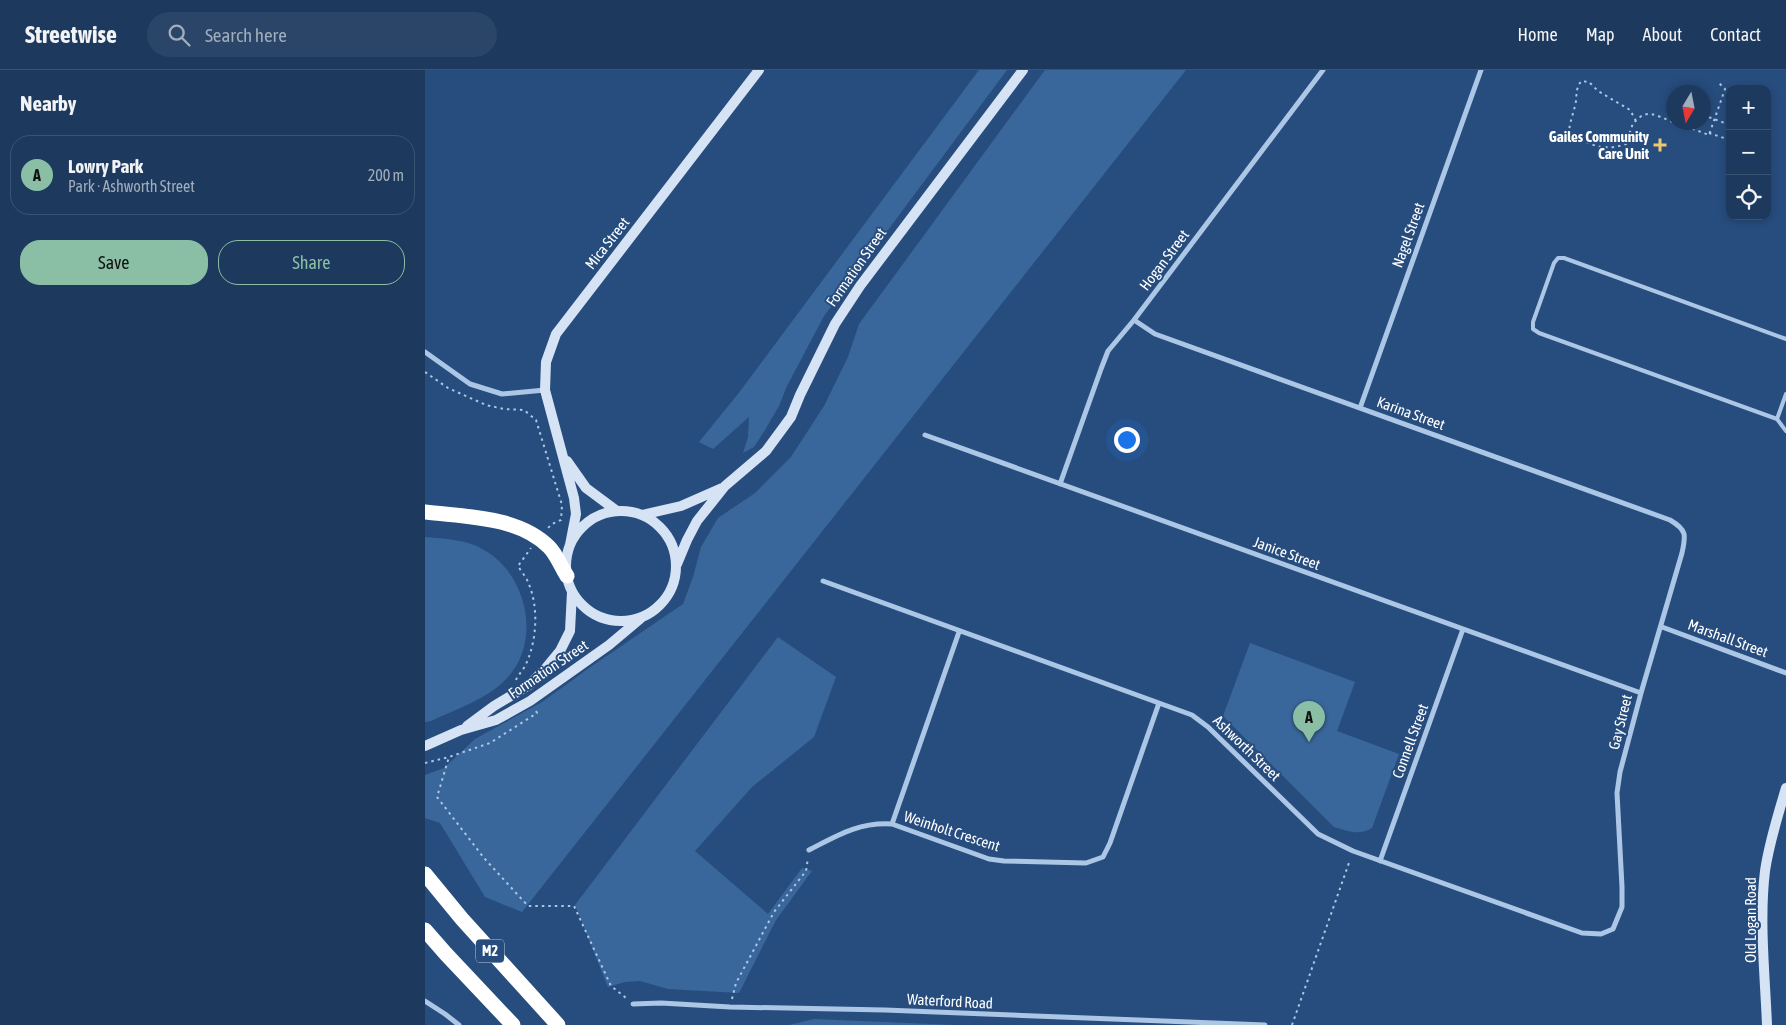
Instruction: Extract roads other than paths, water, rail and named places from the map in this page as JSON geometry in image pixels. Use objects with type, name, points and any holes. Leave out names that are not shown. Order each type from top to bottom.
[{"type":"highway","points":[[425,512],[503,523],[527,532],[554,553],[567,576]]},
{"type":"highway","name":"M2","points":[[425,874],[462,919],[558,1025]]},
{"type":"highway","name":"M2","points":[[425,930],[513,1025]]},
{"type":"main road","name":"Mica Street","points":[[570,545],[576,514],[574,498],[545,390],[546,362],[555,334],[759,70]]},
{"type":"main road","name":"Formation Street","points":[[677,564],[697,521],[725,486],[766,451],[791,417],[835,324],[860,286],[1023,70]]},
{"type":"main road","name":"Mica Street","points":[[563,456],[586,488],[617,511]]},
{"type":"main road","name":"Formation Street","points":[[642,515],[681,506],[725,486]]},
{"type":"main road","points":[[617,511],[642,515],[655,523],[666,534],[673,548],[677,564],[675,580],[668,596],[657,608],[643,617],[627,621],[610,620],[595,615],[582,605],[572,592],[567,576],[566,560],[570,545],[578,532],[589,521],[603,514],[617,511]]},
{"type":"main road","name":"Formation Street","points":[[461,730],[494,706],[529,685],[546,668],[560,650],[570,631],[572,592]]},
{"type":"main road","name":"Formation Street","points":[[425,746],[461,730],[496,720],[529,701],[609,645],[643,617]]},
{"type":"main road","name":"Old Logan Road","points":[[1767,1025],[1763,895],[1770,844],[1786,788]]},
{"type":"street","name":"Hogan Street","points":[[1060,484],[1108,351],[1134,320],[1323,70]]},
{"type":"street","name":"Nagel Street","points":[[1360,408],[1481,70]]},
{"type":"street","name":"Karina Street","points":[[1134,320],[1155,334],[1670,520],[1681,527]]},
{"type":"street","points":[[425,352],[470,384],[502,394],[545,390]]},
{"type":"street","name":"Janice Street","points":[[925,436],[1641,693]]},
{"type":"street","name":"Gay Street","points":[[1613,929],[1621,907],[1622,894],[1617,793],[1641,693],[1662,627],[1682,553],[1685,537],[1681,527]]},
{"type":"street","name":"Ashworth Street","points":[[823,581],[1191,715],[1208,727],[1318,834],[1353,851],[1582,933],[1601,934],[1613,929]]},
{"type":"street","name":"Marshall Street","points":[[1662,627],[1786,673]]},
{"type":"street","name":"Connell Street","points":[[1380,860],[1463,629]]},
{"type":"street","name":"Weinholt Crescent","points":[[959,632],[892,824],[989,859],[1086,863],[1103,857],[1110,843],[1159,703]]},
{"type":"street","points":[[809,850],[855,827],[875,823],[892,824]]},
{"type":"street","points":[[425,1001],[459,1025]]},
{"type":"street","name":"Waterford Road","points":[[633,1004],[661,1003],[730,1007],[885,1010],[1265,1025]]},
{"type":"lane","points":[[1786,339],[1564,258],[1558,258],[1554,263],[1533,322],[1533,328],[1539,332],[1777,419],[1786,431]]},
{"type":"lane","points":[[1777,419],[1786,394]]},
{"type":"place","name":"Gailes Community Care Unit","points":[[1660,145]]},
{"type":"place","name":"Lowry Park","points":[[1309,742]]}]
